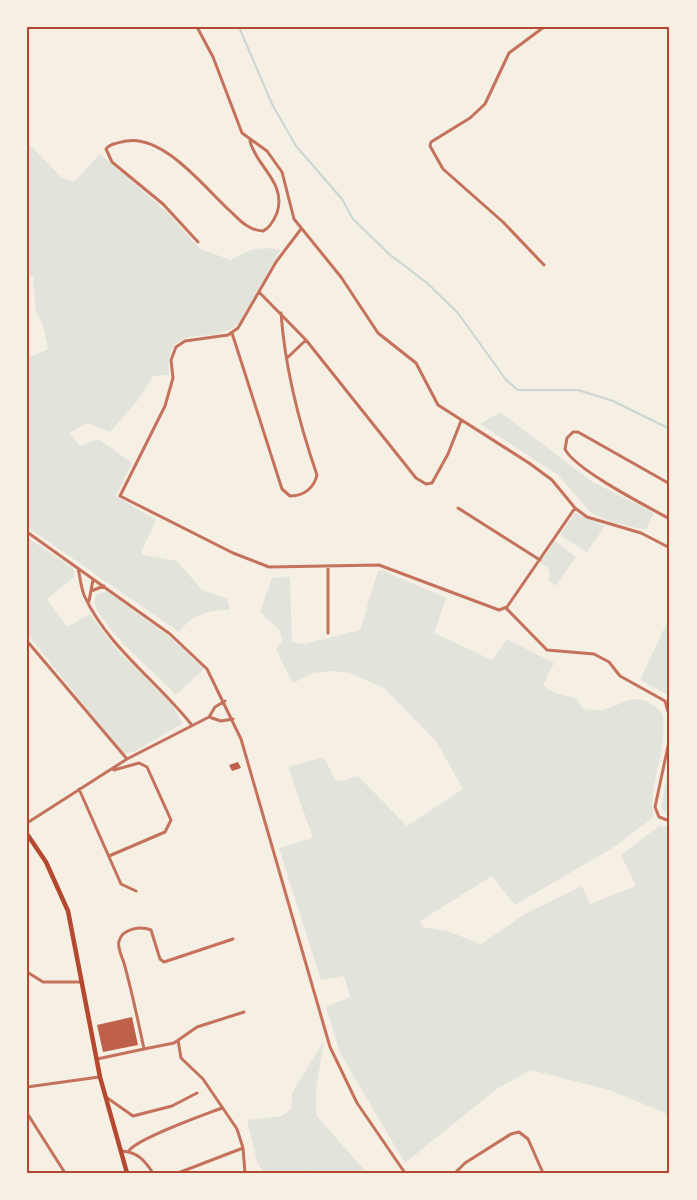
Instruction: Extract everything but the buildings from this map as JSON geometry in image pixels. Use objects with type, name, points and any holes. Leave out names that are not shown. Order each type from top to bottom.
[{"type":"main road","points":[[27,834],[29,841],[56,882],[68,911],[100,1077],[128,1173]]},
{"type":"street","points":[[197,27],[213,57],[238,124],[250,139],[267,151],[282,172],[294,219],[341,277],[378,333],[411,357],[423,373],[438,405],[505,446],[552,480],[575,508],[587,517],[641,533],[670,548]]},
{"type":"street","points":[[544,27],[509,53],[485,104],[470,118],[431,142],[430,146],[443,170],[503,222],[544,265]]},
{"type":"street","points":[[198,242],[163,204],[112,162],[106,149],[111,144],[132,140],[154,143],[170,155],[242,224],[263,231],[275,218],[279,206],[278,193],[270,173],[252,150],[250,139]]},
{"type":"street","points":[[302,229],[276,262],[243,323],[232,333],[184,341],[176,347],[171,360],[173,378],[165,406],[120,496],[233,553],[269,567],[379,565],[488,608],[499,610],[505,608],[575,508]]},
{"type":"street","points":[[259,292],[306,340],[423,483],[432,483],[439,472],[462,421]]},
{"type":"street","points":[[232,333],[282,489],[286,494],[296,496],[312,487],[317,475],[302,428],[287,358],[281,313]]},
{"type":"street","points":[[287,358],[306,340]]},
{"type":"street","points":[[670,484],[578,432],[573,432],[567,438],[565,449],[570,456],[611,485],[670,519]]},
{"type":"street","points":[[458,508],[540,560]]},
{"type":"street","points":[[27,532],[104,586],[190,652],[207,669],[233,719],[330,1047],[357,1103],[405,1173]]},
{"type":"street","points":[[77,567],[89,603],[101,625],[171,698],[191,724]]},
{"type":"street","points":[[328,567],[328,633]]},
{"type":"street","points":[[82,586],[87,580],[93,580]]},
{"type":"street","points":[[89,603],[93,580]]},
{"type":"street","points":[[90,593],[96,587],[104,586]]},
{"type":"street","points":[[505,608],[541,647],[547,650],[594,654],[602,657],[620,676],[665,701],[670,718]]},
{"type":"street","points":[[27,641],[127,759]]},
{"type":"street","points":[[27,823],[127,759],[191,724],[209,717],[215,707],[225,701]]},
{"type":"street","points":[[209,717],[221,721],[233,719]]},
{"type":"street","points":[[670,737],[655,807],[659,817],[670,821]]},
{"type":"street","points":[[109,856],[165,832],[171,820],[147,767],[139,763],[112,770]]},
{"type":"street","points":[[79,789],[123,887],[136,891]]},
{"type":"street","points":[[144,1049],[134,995],[120,949],[121,938],[138,927],[151,930],[160,959],[166,962],[233,939]]},
{"type":"street","points":[[27,972],[44,982],[82,982]]},
{"type":"street","points":[[97,1059],[178,1040],[197,1027],[244,1012]]},
{"type":"street","points":[[178,1040],[181,1058],[202,1079],[237,1129],[243,1148],[245,1173]]},
{"type":"street","points":[[27,1087],[100,1077]]},
{"type":"street","points":[[106,1097],[133,1116],[172,1106],[197,1093]]},
{"type":"street","points":[[128,1152],[133,1145],[152,1136],[222,1108]]},
{"type":"street","points":[[27,1113],[65,1173]]},
{"type":"street","points":[[455,1173],[465,1163],[511,1134],[519,1132],[528,1139],[543,1173]]},
{"type":"street","points":[[178,1173],[243,1148]]},
{"type":"street","points":[[122,1152],[128,1152],[141,1158],[153,1173]]},
{"type":"shaded area","points":[[27,142],[62,178],[74,182],[100,154],[166,211],[200,249],[231,260],[254,249],[280,250],[239,323],[216,334],[182,340],[174,346],[169,357],[169,375],[153,376],[138,400],[110,432],[87,423],[70,433],[80,446],[99,439],[132,463],[116,496],[156,520],[141,552],[143,555],[177,561],[202,590],[227,599],[230,610],[215,611],[195,617],[179,632],[27,527],[27,358],[48,349],[43,325],[36,312],[33,277],[27,273]]},
{"type":"shaded area","points":[[500,412],[591,481],[654,513],[646,530],[611,522],[590,512],[558,475],[480,424]]},
{"type":"shaded area","points":[[575,513],[605,526],[587,552],[560,535]]},
{"type":"shaded area","points":[[27,537],[73,568],[74,577],[47,599],[67,627],[90,614],[118,651],[170,702],[183,723],[134,752],[124,754],[27,634]]},
{"type":"shaded area","points":[[555,541],[576,557],[555,586],[548,580],[550,574],[548,568],[540,563]]},
{"type":"shaded area","points":[[382,570],[446,598],[434,633],[492,660],[507,639],[554,663],[543,685],[554,692],[576,698],[583,709],[602,710],[639,699],[653,705],[662,713],[663,740],[653,793],[654,817],[614,847],[515,905],[492,876],[420,921],[423,927],[447,931],[481,944],[525,914],[582,886],[590,904],[636,886],[621,855],[659,826],[670,827],[670,1127],[666,1113],[609,1090],[531,1070],[498,1088],[405,1163],[340,1053],[326,1007],[350,997],[344,976],[321,980],[279,848],[313,838],[288,767],[320,758],[326,761],[335,780],[341,781],[358,776],[407,826],[463,789],[436,741],[384,688],[350,673],[332,671],[313,673],[293,683],[276,650],[282,641],[280,631],[260,612],[272,578],[290,577],[292,642],[304,644],[360,630],[378,571]]},
{"type":"shaded area","points":[[107,591],[173,640],[204,669],[176,695],[123,643],[96,608],[96,595]]},
{"type":"shaded area","points":[[670,616],[670,696],[640,680]]},
{"type":"shaded area","points":[[670,772],[670,817],[661,809],[667,773]]},
{"type":"shaded area","points":[[324,1041],[316,1090],[316,1115],[367,1173],[263,1173],[257,1161],[247,1120],[282,1116],[292,1108],[292,1093]]},
{"type":"waterway","points":[[239,27],[272,104],[296,146],[342,199],[353,219],[389,254],[427,283],[458,313],[506,380],[518,390],[578,390],[613,401],[670,429]]}]
